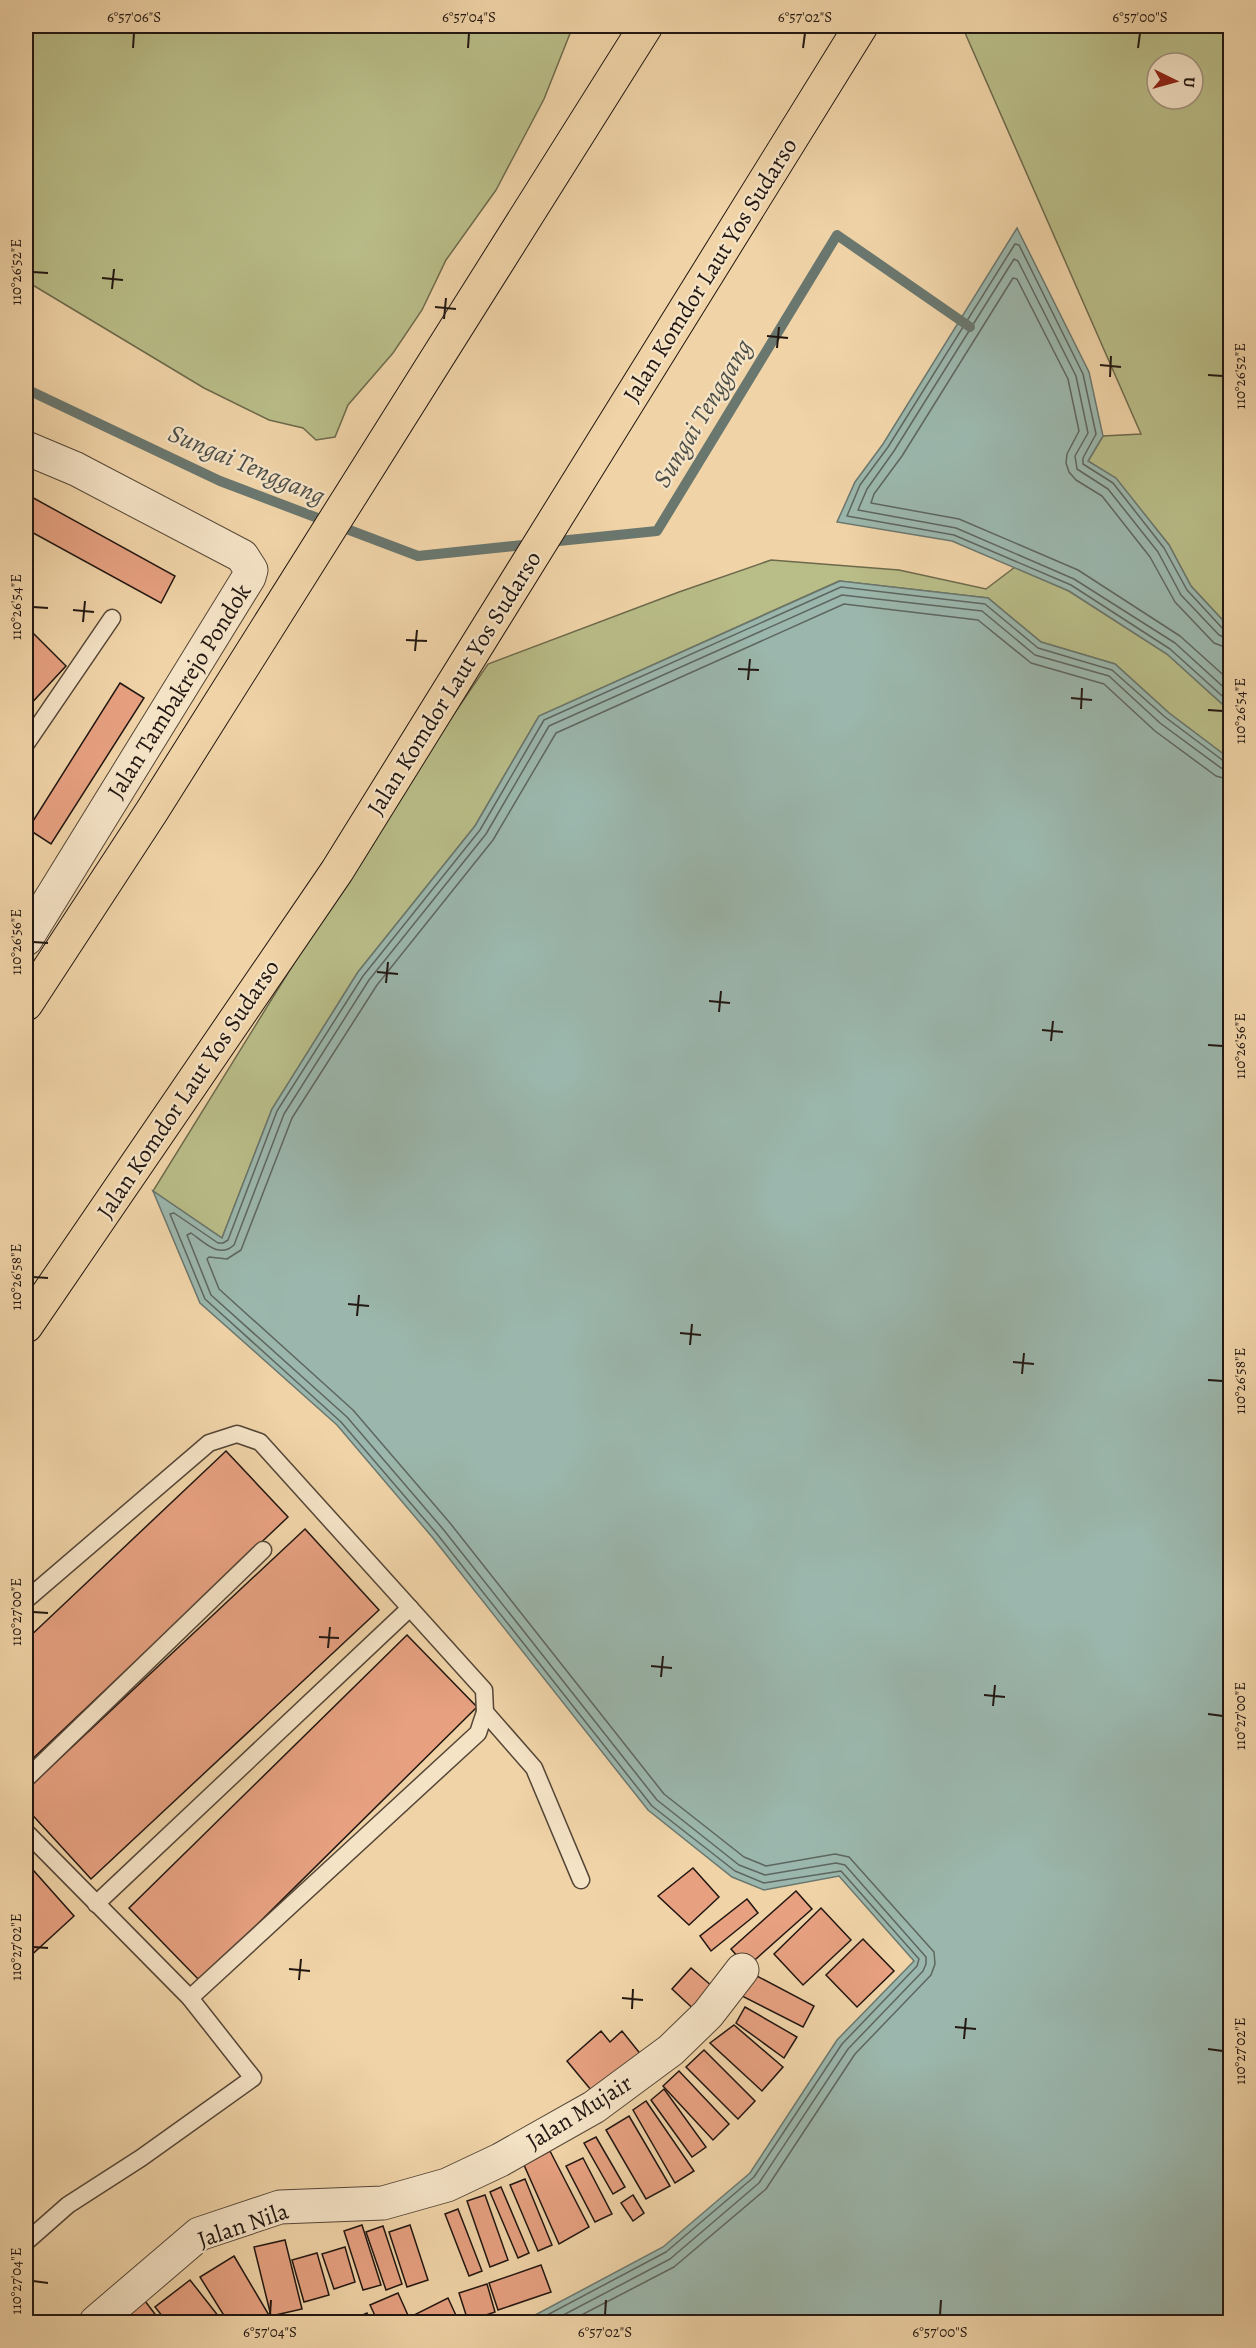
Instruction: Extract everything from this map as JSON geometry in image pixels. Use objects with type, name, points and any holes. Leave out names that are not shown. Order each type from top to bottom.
[{"type":"highway","name":"Jalan Komdor Laut Yos Sudarso","points":[[26,1326],[337,872],[861,26]]},
{"type":"highway","points":[[26,1004],[152,811],[639,38]]},
{"type":"street","name":"Jalan Tambakrejo Pondok","points":[[26,448],[76,469],[242,556],[250,570],[249,578],[26,939]]},
{"type":"street","name":"Jalan Mujair","points":[[383,2204],[447,2185],[500,2160],[594,2108],[671,2050],[708,2014],[742,1970]]},
{"type":"street","name":"Jalan Nila","points":[[96,2322],[199,2234],[280,2207],[383,2204]]},
{"type":"lane","points":[[26,744],[112,618]]},
{"type":"lane","points":[[26,1600],[209,1443],[237,1434],[260,1442],[484,1690],[486,1712],[478,1732],[190,1998]]},
{"type":"lane","points":[[26,1779],[263,1550]]},
{"type":"lane","points":[[96,1904],[410,1608]]},
{"type":"lane","points":[[486,1712],[534,1768],[581,1880]]},
{"type":"lane","points":[[26,1832],[190,1998],[252,2078],[141,2158],[68,2205],[26,2242]]},
{"type":"green space","points":[[26,26],[573,26],[544,99],[496,190],[446,260],[422,310],[393,353],[348,405],[335,437],[316,440],[303,428],[269,420],[204,388],[26,281]]},
{"type":"green space","points":[[962,26],[1230,26],[1230,628],[1191,586],[1169,545],[1116,479],[1088,461],[1103,436],[1141,434]]},
{"type":"green space","points":[[771,560],[899,570],[986,589],[1015,567],[1069,591],[1167,654],[1230,711],[1230,759],[1169,713],[1115,664],[1041,642],[988,598],[839,581],[539,716],[475,826],[358,972],[272,1109],[222,1238],[153,1191],[309,939],[488,664]]},
{"type":"water","points":[[1017,228],[1089,372],[1103,436],[1088,461],[1116,478],[1169,545],[1191,586],[1230,628],[1230,711],[1167,654],[1069,591],[952,541],[837,522],[855,482],[883,444]]},
{"type":"water","points":[[840,581],[988,598],[1041,642],[1115,664],[1169,713],[1230,759],[1230,2322],[522,2322],[663,2247],[750,2173],[837,2040],[914,1961],[839,1876],[764,1890],[732,1877],[648,1810],[433,1538],[337,1425],[200,1303],[153,1191],[222,1238],[272,1109],[358,972],[475,826],[539,716]]},
{"type":"building","points":[[28,495],[175,576],[161,603],[26,529]]},
{"type":"building","points":[[26,626],[66,666],[26,709]]},
{"type":"building","points":[[120,683],[144,698],[51,844],[28,829]]},
{"type":"building","points":[[226,1451],[288,1517],[26,1765],[26,1640]]},
{"type":"building","points":[[305,1529],[379,1610],[91,1879],[26,1808],[26,1790]]},
{"type":"building","points":[[407,1635],[477,1707],[200,1981],[129,1908]]},
{"type":"building","points":[[26,1862],[74,1916],[26,1960]]},
{"type":"building","points":[[693,1868],[719,1897],[689,1925],[658,1896]]},
{"type":"building","points":[[796,1891],[812,1909],[747,1967],[731,1949]]},
{"type":"building","points":[[747,1899],[758,1913],[711,1951],[700,1936]]},
{"type":"building","points":[[821,1908],[851,1940],[803,1985],[774,1954]]},
{"type":"building","points":[[863,1939],[894,1971],[857,2007],[826,1975]]},
{"type":"building","points":[[691,1968],[720,1993],[700,2015],[672,1989]]},
{"type":"building","points":[[753,1974],[814,2006],[803,2027],[742,1996]]},
{"type":"building","points":[[745,2007],[797,2037],[784,2058],[736,2023]]},
{"type":"building","points":[[734,2025],[783,2067],[762,2091],[710,2043]]},
{"type":"building","points":[[601,2031],[610,2042],[622,2031],[642,2056],[596,2096],[567,2061]]},
{"type":"building","points":[[704,2050],[755,2101],[738,2119],[686,2067]]},
{"type":"building","points":[[679,2071],[729,2124],[713,2140],[663,2086]]},
{"type":"building","points":[[664,2089],[706,2147],[692,2157],[651,2100]]},
{"type":"building","points":[[646,2101],[694,2171],[675,2183],[633,2110]]},
{"type":"building","points":[[629,2116],[670,2186],[646,2199],[606,2130]]},
{"type":"building","points":[[596,2137],[625,2187],[613,2194],[584,2143]]},
{"type":"building","points":[[550,2151],[589,2227],[559,2244],[524,2165]]},
{"type":"building","points":[[583,2158],[612,2214],[595,2222],[566,2166]]},
{"type":"building","points":[[525,2179],[552,2245],[538,2251],[510,2185]]},
{"type":"building","points":[[501,2187],[529,2253],[518,2258],[490,2192]]},
{"type":"building","points":[[485,2195],[508,2260],[490,2267],[467,2201]]},
{"type":"building","points":[[633,2195],[644,2213],[633,2221],[621,2203]]},
{"type":"building","points":[[458,2209],[482,2271],[469,2276],[445,2214]]},
{"type":"building","points":[[362,2225],[381,2285],[363,2290],[344,2231]]},
{"type":"building","points":[[410,2225],[428,2280],[407,2287],[389,2232]]},
{"type":"building","points":[[383,2226],[402,2284],[386,2290],[366,2232]]},
{"type":"building","points":[[285,2240],[302,2309],[271,2316],[254,2247]]},
{"type":"building","points":[[345,2247],[355,2282],[334,2289],[322,2254]]},
{"type":"building","points":[[317,2253],[329,2295],[304,2302],[292,2260]]},
{"type":"building","points":[[234,2256],[273,2322],[228,2322],[200,2277]]},
{"type":"building","points":[[541,2265],[551,2292],[498,2310],[489,2283]]},
{"type":"building","points":[[190,2280],[223,2322],[167,2322],[155,2307]]},
{"type":"building","points":[[487,2284],[495,2312],[468,2321],[459,2293]]},
{"type":"building","points":[[398,2293],[411,2322],[378,2322],[370,2305]]},
{"type":"building","points":[[448,2298],[459,2322],[415,2322],[412,2316]]},
{"type":"building","points":[[145,2301],[161,2322],[134,2322],[127,2314]]},
{"type":"building","points":[[367,2313],[371,2322],[347,2322]]},
{"type":"waterway","name":"Sungai Tenggang","points":[[549,542],[657,531],[837,235],[970,327]]},
{"type":"waterway","name":"Sungai Tenggang","points":[[26,389],[220,481],[418,556],[533,544]]}]
